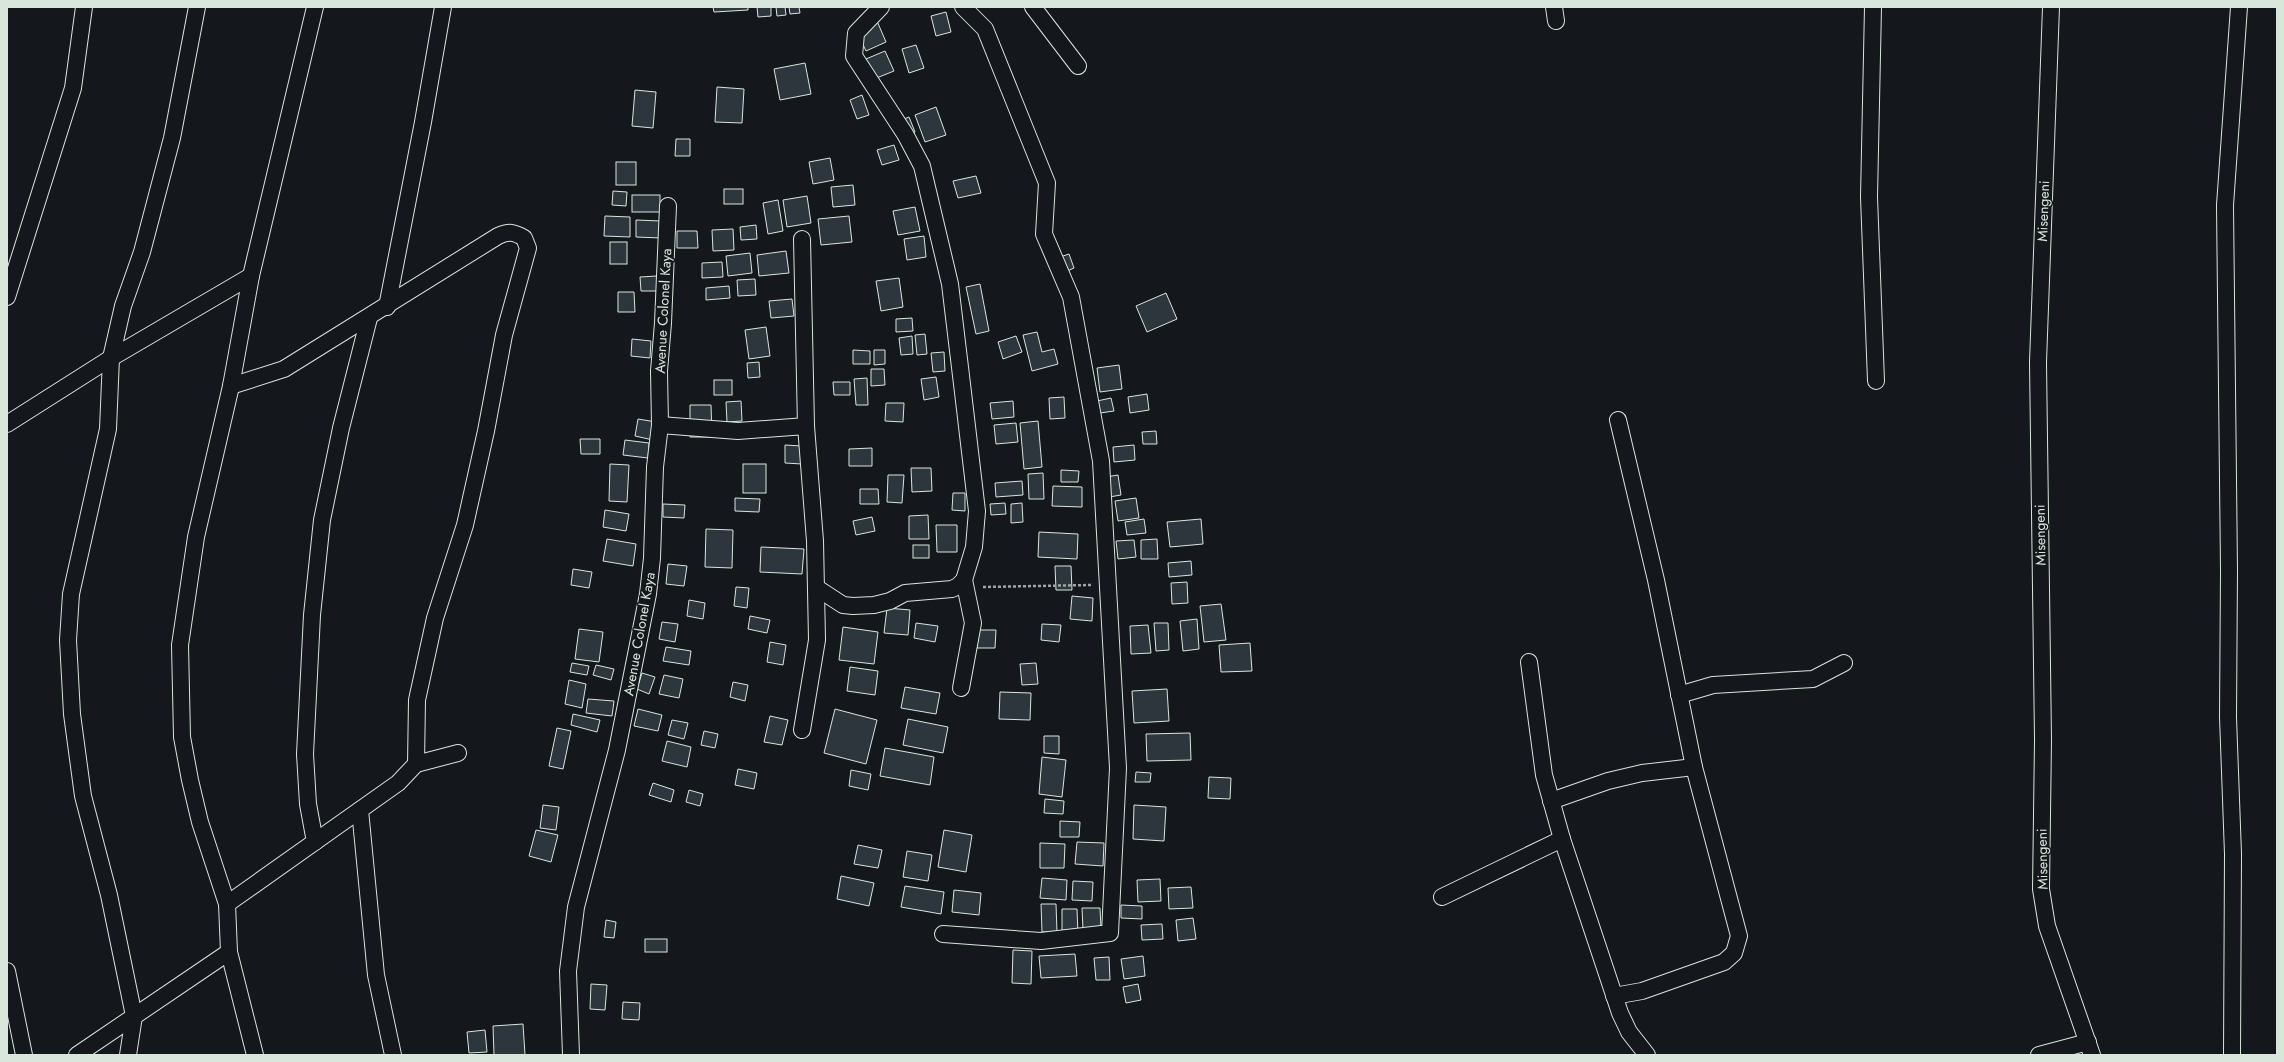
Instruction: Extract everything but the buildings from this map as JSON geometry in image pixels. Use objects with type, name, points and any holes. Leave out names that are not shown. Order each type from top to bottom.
[{"type":"street","points":[[7,297],[73,88],[84,7]]},
{"type":"street","points":[[128,1055],[134,1016],[109,895],[83,796],[72,714],[68,640],[71,594],[108,428],[111,358],[124,306],[142,252],[172,138],[197,7]]},
{"type":"street","points":[[255,1055],[229,952],[227,904],[200,822],[182,737],[180,645],[196,537],[231,386],[251,276],[315,7]]},
{"type":"street","points":[[387,307],[424,122],[443,7]]},
{"type":"street","points":[[817,588],[843,605],[874,605],[890,601],[905,593],[952,589],[964,580],[974,547],[977,511],[950,284],[922,166],[905,134],[854,56],[856,33],[881,7]]},
{"type":"street","points":[[943,934],[1041,941],[1110,933],[1118,768],[1101,461],[1071,297],[1044,234],[1047,183],[985,29],[963,7]]},
{"type":"street","points":[[1033,7],[1078,66]]},
{"type":"street","points":[[1873,7],[1869,197],[1876,381]]},
{"type":"street","name":"Misengeni","points":[[2051,7],[2038,362],[2043,732],[2041,890],[2047,926],[2090,1048]]},
{"type":"street","points":[[2232,1055],[2233,854],[2228,717],[2229,570],[2225,206],[2239,7]]},
{"type":"street","name":"Avenue Colonel Kaya","points":[[571,1055],[568,971],[576,907],[617,750],[648,594],[652,558],[655,466],[660,425],[659,371],[663,323],[668,206]]},
{"type":"street","points":[[231,386],[284,369],[387,307],[498,236],[506,232],[514,233],[524,238],[528,248],[504,335],[486,431],[465,525],[435,618],[417,700],[416,764]]},
{"type":"street","points":[[802,239],[806,426],[817,588],[817,640],[802,730]]},
{"type":"street","points":[[7,424],[111,358],[251,276]]},
{"type":"street","points":[[315,842],[308,804],[305,754],[312,615],[321,534],[341,428],[369,318]]},
{"type":"street","points":[[1614,996],[1642,991],[1705,970],[1724,962],[1734,953],[1739,936],[1694,767],[1656,580],[1618,420]]},
{"type":"street","points":[[660,425],[738,430],[806,426]]},
{"type":"street","points":[[961,688],[973,623],[964,580]]},
{"type":"street","points":[[1529,662],[1541,755],[1551,801],[1562,838],[1614,996],[1630,1032],[1647,1055]]},
{"type":"street","points":[[1679,695],[1713,685],[1813,679],[1844,663]]},
{"type":"street","points":[[227,904],[398,783],[416,764],[458,753]]},
{"type":"street","points":[[1551,801],[1608,781],[1642,773],[1694,767]]},
{"type":"street","points":[[360,810],[376,975],[393,1055]]},
{"type":"street","points":[[1442,897],[1562,838]]},
{"type":"street","points":[[77,1055],[229,952]]},
{"type":"street","points":[[7,971],[24,1055]]},
{"type":"street","points":[[2039,1055],[2090,1048]]},
{"type":"path","points":[[964,580],[982,587],[1108,585]]}]
